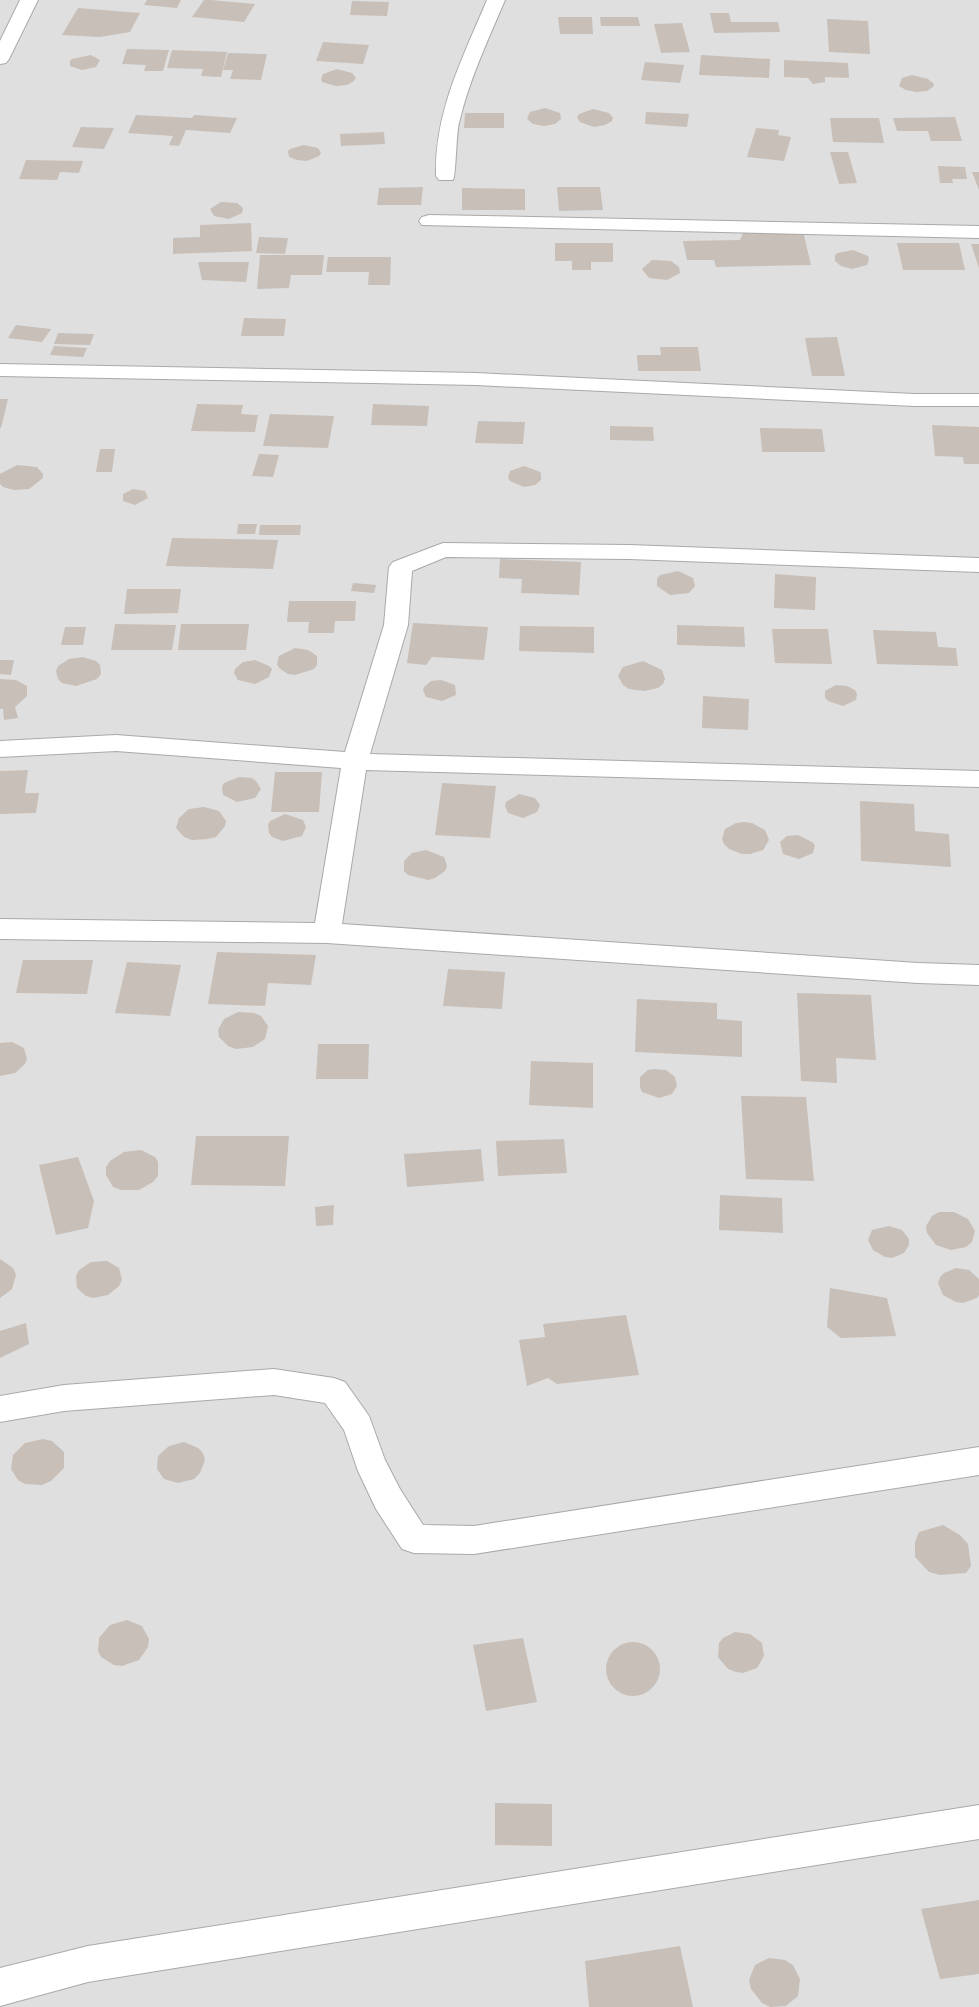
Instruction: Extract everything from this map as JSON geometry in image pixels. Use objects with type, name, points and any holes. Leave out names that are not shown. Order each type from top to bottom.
[{"type":"street","points":[[0,59],[29,0]]},
{"type":"street","points":[[446,176],[444,160],[454,106],[496,0]]},
{"type":"street","points":[[429,221],[979,232]]},
{"type":"street","points":[[0,370],[476,379],[914,400],[979,400]]},
{"type":"street","points":[[328,933],[355,761],[396,625],[401,567],[443,550],[629,552],[979,565]]},
{"type":"street","points":[[0,750],[116,743],[393,764],[979,779]]},
{"type":"street","points":[[0,929],[328,933],[898,972],[979,975]]},
{"type":"street","points":[[0,1409],[64,1398],[274,1382],[334,1392],[358,1425],[373,1468],[388,1499],[414,1539],[474,1540],[979,1461]]},
{"type":"street","points":[[0,1987],[88,1964],[979,1822]]},
{"type":"shaded area","points":[[0,0],[979,0],[979,2007],[0,2007]]},
{"type":"building","points":[[147,0],[181,0],[177,8],[144,5]]},
{"type":"building","points":[[204,0],[255,4],[244,22],[192,17]]},
{"type":"building","points":[[352,1],[389,2],[387,16],[350,15]]},
{"type":"building","points":[[78,8],[140,13],[130,32],[100,37],[62,35]]},
{"type":"building","points":[[710,13],[729,13],[731,22],[778,22],[780,32],[714,33]]},
{"type":"building","points":[[558,17],[592,17],[593,34],[560,34]]},
{"type":"building","points":[[600,17],[638,17],[640,26],[601,26]]},
{"type":"building","points":[[827,19],[868,21],[870,54],[829,52]]},
{"type":"building","points":[[682,23],[690,52],[661,53],[654,24]]},
{"type":"building","points":[[323,42],[369,45],[363,64],[316,61]]},
{"type":"building","points":[[127,49],[169,50],[163,71],[144,71],[146,65],[122,64]]},
{"type":"building","points":[[172,50],[227,52],[221,77],[201,76],[203,69],[167,68]]},
{"type":"building","points":[[228,53],[267,54],[261,80],[230,79],[233,70],[223,70]]},
{"type":"building","points":[[91,55],[100,60],[96,67],[82,70],[70,66],[72,59]]},
{"type":"building","points":[[701,55],[770,59],[769,78],[699,75]]},
{"type":"building","points":[[784,60],[848,63],[849,78],[825,77],[825,82],[813,84],[808,78],[784,77]]},
{"type":"building","points":[[645,62],[684,65],[680,83],[641,80]]},
{"type":"building","points":[[337,69],[352,73],[356,78],[347,85],[336,86],[322,82],[323,74]]},
{"type":"building","points":[[912,75],[928,79],[934,84],[933,87],[927,91],[916,92],[899,86],[902,78]]},
{"type":"building","points":[[545,108],[560,113],[561,119],[555,124],[544,126],[533,124],[527,119],[530,112]]},
{"type":"building","points":[[593,109],[609,113],[613,118],[612,121],[605,125],[594,127],[580,122],[577,117],[579,114]]},
{"type":"building","points":[[646,112],[689,114],[687,127],[645,124]]},
{"type":"building","points":[[465,113],[504,113],[504,128],[464,128]]},
{"type":"building","points":[[136,115],[192,118],[194,115],[237,118],[230,133],[186,130],[179,146],[169,145],[173,136],[128,133]]},
{"type":"building","points":[[955,117],[962,141],[931,141],[928,131],[897,131],[893,118]]},
{"type":"building","points":[[830,118],[879,118],[884,143],[833,142]]},
{"type":"building","points":[[81,127],[114,128],[104,149],[72,147]]},
{"type":"building","points":[[756,128],[779,130],[778,135],[791,137],[784,161],[747,157]]},
{"type":"building","points":[[384,132],[385,144],[341,146],[340,134]]},
{"type":"building","points":[[304,145],[318,148],[321,153],[319,156],[307,161],[289,157],[288,151],[290,149]]},
{"type":"building","points":[[830,152],[848,152],[857,183],[839,184]]},
{"type":"building","points":[[26,160],[83,161],[79,173],[60,172],[57,180],[19,179]]},
{"type":"building","points":[[938,166],[965,167],[967,179],[952,179],[953,183],[940,183]]},
{"type":"building","points":[[972,172],[979,172],[979,190]]},
{"type":"building","points":[[423,187],[421,205],[377,205],[379,188]]},
{"type":"building","points":[[557,187],[600,187],[603,210],[559,211]]},
{"type":"building","points":[[462,188],[525,189],[525,210],[462,210]]},
{"type":"building","points":[[221,202],[237,203],[243,208],[242,213],[229,219],[214,216],[210,209]]},
{"type":"building","points":[[251,223],[252,251],[173,254],[173,238],[200,237],[200,225]]},
{"type":"building","points":[[803,231],[811,265],[716,267],[714,260],[687,260],[683,241],[740,240],[743,233]]},
{"type":"building","points":[[259,237],[288,238],[285,254],[256,253]]},
{"type":"building","points":[[555,243],[613,243],[613,262],[591,262],[591,270],[572,270],[572,261],[555,261]]},
{"type":"building","points":[[897,243],[959,243],[965,270],[903,270]]},
{"type":"building","points":[[971,244],[979,244],[979,268]]},
{"type":"building","points":[[853,250],[868,256],[867,265],[852,269],[841,266],[835,261],[835,255],[838,253]]},
{"type":"building","points":[[260,255],[324,255],[322,275],[291,275],[289,288],[257,289]]},
{"type":"building","points":[[328,257],[391,257],[390,285],[368,285],[369,272],[326,272]]},
{"type":"building","points":[[652,260],[671,261],[679,267],[680,273],[667,280],[649,278],[642,269]]},
{"type":"building","points":[[198,262],[249,262],[246,282],[202,280]]},
{"type":"building","points":[[244,318],[286,319],[284,336],[241,336]]},
{"type":"building","points":[[16,325],[51,329],[42,342],[8,338]]},
{"type":"building","points":[[58,333],[94,334],[90,345],[54,344]]},
{"type":"building","points":[[837,337],[845,376],[812,376],[805,338]]},
{"type":"building","points":[[54,346],[87,348],[83,357],[50,355]]},
{"type":"building","points":[[660,347],[698,347],[701,371],[638,371],[637,355],[661,355]]},
{"type":"building","points":[[0,399],[8,399],[1,428],[0,428]]},
{"type":"building","points":[[197,404],[243,405],[241,414],[258,415],[255,432],[191,431]]},
{"type":"building","points":[[373,404],[429,406],[427,426],[371,425]]},
{"type":"building","points":[[270,414],[334,416],[328,448],[263,446]]},
{"type":"building","points":[[478,421],[525,422],[523,444],[475,443]]},
{"type":"building","points":[[932,425],[979,427],[979,464],[964,464],[963,457],[935,456]]},
{"type":"building","points":[[610,426],[653,427],[654,441],[610,440]]},
{"type":"building","points":[[760,428],[822,429],[825,452],[762,452]]},
{"type":"building","points":[[100,449],[115,449],[112,472],[96,472]]},
{"type":"building","points":[[259,454],[279,455],[273,477],[252,476]]},
{"type":"building","points":[[17,465],[37,467],[43,474],[43,478],[29,489],[14,490],[3,487],[0,484],[0,474]]},
{"type":"building","points":[[524,466],[541,473],[541,480],[535,485],[524,487],[510,481],[508,478],[510,471]]},
{"type":"building","points":[[133,489],[145,491],[148,498],[135,505],[123,501],[123,494]]},
{"type":"building","points":[[238,524],[257,524],[255,534],[237,534]]},
{"type":"building","points":[[260,525],[301,525],[300,535],[259,535]]},
{"type":"building","points":[[172,538],[278,540],[273,569],[166,566]]},
{"type":"building","points":[[500,559],[581,562],[579,595],[521,593],[522,579],[499,578]]},
{"type":"building","points":[[678,571],[693,578],[695,586],[689,593],[670,595],[657,586],[657,579],[660,575]]},
{"type":"building","points":[[775,574],[816,577],[815,610],[774,608]]},
{"type":"building","points":[[353,583],[376,585],[374,593],[351,591]]},
{"type":"building","points":[[127,589],[181,589],[178,613],[124,614]]},
{"type":"building","points":[[289,601],[356,601],[355,621],[335,621],[334,633],[308,633],[309,622],[287,622]]},
{"type":"building","points":[[413,623],[488,627],[484,660],[432,657],[426,665],[407,663]]},
{"type":"building","points":[[115,624],[176,625],[172,650],[111,650]]},
{"type":"building","points":[[181,624],[249,624],[246,650],[178,650]]},
{"type":"building","points":[[677,625],[744,627],[745,647],[677,645]]},
{"type":"building","points":[[520,626],[594,627],[594,653],[519,651]]},
{"type":"building","points":[[65,627],[86,627],[83,645],[61,645]]},
{"type":"building","points":[[772,629],[828,629],[832,664],[775,663]]},
{"type":"building","points":[[873,630],[936,632],[938,647],[956,648],[958,666],[877,664]]},
{"type":"building","points":[[295,648],[308,650],[317,656],[317,665],[314,669],[295,675],[288,674],[279,668],[277,664],[279,656]]},
{"type":"building","points":[[83,657],[96,661],[100,665],[101,674],[97,679],[76,686],[62,683],[58,679],[56,671],[58,666],[69,659]]},
{"type":"building","points":[[0,660],[14,660],[11,675],[0,674]]},
{"type":"building","points":[[255,660],[272,669],[269,677],[255,684],[238,680],[234,673],[235,669],[243,662]]},
{"type":"building","points":[[643,661],[662,670],[665,679],[663,684],[658,688],[644,691],[629,689],[623,685],[618,676],[623,667]]},
{"type":"building","points":[[0,679],[16,680],[27,686],[27,696],[15,707],[18,718],[4,720],[3,709],[0,709]]},
{"type":"building","points":[[441,680],[455,685],[456,695],[442,701],[426,697],[423,690],[424,687],[431,681]]},
{"type":"building","points":[[836,685],[847,686],[855,690],[857,694],[856,700],[843,706],[828,701],[825,698],[825,691]]},
{"type":"building","points":[[703,696],[749,699],[748,730],[702,728]]},
{"type":"building","points":[[28,770],[25,793],[39,793],[36,813],[0,814],[0,771]]},
{"type":"building","points":[[275,772],[322,772],[319,812],[271,812]]},
{"type":"building","points":[[239,777],[252,778],[256,781],[261,789],[255,798],[237,802],[223,795],[222,787],[224,783]]},
{"type":"building","points":[[442,783],[496,786],[490,838],[435,835]]},
{"type":"building","points":[[519,794],[535,798],[540,805],[537,812],[523,818],[508,813],[505,806],[506,802]]},
{"type":"building","points":[[860,801],[914,804],[915,831],[949,834],[951,867],[861,861]]},
{"type":"building","points":[[204,807],[219,811],[226,821],[225,826],[216,837],[192,840],[184,837],[176,828],[179,818],[189,809]]},
{"type":"building","points":[[285,814],[303,820],[306,827],[302,836],[283,841],[272,837],[269,833],[268,825],[270,821]]},
{"type":"building","points":[[736,823],[752,823],[765,830],[769,840],[763,850],[742,854],[729,849],[724,844],[722,839],[725,829]]},
{"type":"building","points":[[798,835],[815,845],[813,853],[799,859],[783,854],[780,842],[787,836]]},
{"type":"building","points":[[426,850],[444,857],[447,866],[445,871],[435,878],[428,880],[408,875],[404,871],[404,861],[412,853]]},
{"type":"building","points":[[217,952],[316,955],[311,985],[268,983],[265,1006],[208,1004]]},
{"type":"building","points":[[23,960],[93,960],[87,994],[16,993]]},
{"type":"building","points":[[127,962],[181,965],[170,1016],[115,1013]]},
{"type":"building","points":[[448,969],[505,972],[502,1009],[443,1006]]},
{"type":"building","points":[[797,993],[871,995],[876,1060],[836,1058],[837,1083],[801,1081]]},
{"type":"building","points":[[637,999],[717,1003],[717,1019],[742,1021],[742,1057],[635,1052]]},
{"type":"building","points":[[238,1012],[254,1013],[261,1016],[268,1026],[265,1039],[253,1047],[236,1049],[228,1046],[219,1037],[218,1030],[224,1019]]},
{"type":"building","points":[[12,1042],[24,1048],[27,1059],[25,1064],[15,1073],[0,1076],[0,1043]]},
{"type":"building","points":[[318,1044],[369,1044],[368,1079],[316,1079]]},
{"type":"building","points":[[531,1061],[593,1063],[593,1108],[529,1105]]},
{"type":"building","points":[[648,1070],[666,1070],[675,1077],[677,1086],[672,1094],[659,1098],[642,1092],[640,1077]]},
{"type":"building","points":[[741,1096],[806,1097],[814,1181],[746,1179]]},
{"type":"building","points":[[196,1136],[289,1136],[285,1186],[191,1185]]},
{"type":"building","points":[[564,1139],[567,1173],[498,1176],[496,1141]]},
{"type":"building","points":[[481,1149],[484,1181],[407,1187],[404,1154]]},
{"type":"building","points":[[141,1150],[155,1157],[158,1162],[158,1176],[153,1182],[139,1190],[121,1190],[113,1187],[106,1175],[106,1167],[110,1161],[124,1152]]},
{"type":"building","points":[[78,1157],[94,1201],[88,1228],[56,1235],[39,1165]]},
{"type":"building","points":[[720,1195],[782,1198],[783,1233],[719,1230]]},
{"type":"building","points":[[334,1205],[333,1225],[316,1226],[315,1207]]},
{"type":"building","points":[[939,1212],[954,1212],[968,1219],[975,1231],[972,1242],[966,1247],[951,1250],[936,1245],[927,1233],[926,1226],[932,1216]]},
{"type":"building","points":[[889,1226],[902,1230],[909,1239],[909,1245],[904,1253],[892,1258],[885,1257],[873,1250],[868,1240],[872,1230]]},
{"type":"building","points":[[0,1259],[13,1268],[16,1275],[12,1289],[0,1298]]},
{"type":"building","points":[[107,1261],[119,1268],[122,1280],[119,1286],[108,1295],[93,1298],[86,1296],[77,1288],[76,1276],[79,1270],[91,1262]]},
{"type":"building","points":[[956,1268],[969,1270],[979,1279],[979,1295],[977,1298],[963,1303],[956,1302],[943,1295],[938,1283],[940,1277],[944,1273]]},
{"type":"building","points":[[830,1288],[887,1298],[896,1336],[841,1338],[827,1327]]},
{"type":"building","points":[[626,1315],[639,1375],[557,1384],[548,1378],[527,1386],[519,1340],[545,1337],[543,1324]]},
{"type":"building","points":[[26,1323],[29,1344],[0,1358],[0,1331]]},
{"type":"building","points":[[43,1439],[52,1441],[64,1452],[64,1468],[51,1481],[42,1485],[25,1484],[18,1480],[11,1469],[13,1455],[25,1443]]},
{"type":"building","points":[[184,1442],[198,1448],[203,1453],[205,1460],[200,1473],[194,1479],[178,1483],[164,1479],[157,1469],[158,1456],[169,1446]]},
{"type":"building","points":[[943,1525],[960,1535],[968,1544],[971,1566],[966,1573],[940,1575],[929,1572],[915,1557],[915,1542],[919,1532]]},
{"type":"building","points":[[127,1620],[142,1626],[149,1639],[148,1647],[139,1660],[122,1666],[114,1665],[101,1657],[98,1651],[99,1638],[110,1625]]},
{"type":"building","points":[[735,1632],[750,1634],[762,1643],[764,1656],[757,1668],[743,1673],[736,1672],[728,1669],[718,1657],[719,1643],[723,1638]]},
{"type":"building","points":[[523,1638],[537,1702],[486,1711],[473,1645]]},
{"type":"building","points":[[628,1642],[638,1642],[648,1646],[656,1654],[660,1669],[656,1684],[648,1692],[638,1696],[628,1696],[618,1692],[610,1684],[606,1674],[606,1664],[610,1654],[618,1646]]},
{"type":"building","points":[[495,1803],[552,1804],[552,1846],[495,1845]]},
{"type":"building","points":[[979,1900],[979,1974],[940,1979],[921,1909]]},
{"type":"building","points":[[680,1946],[693,2007],[589,2007],[585,1961]]},
{"type":"building","points":[[769,1958],[785,1960],[793,1965],[800,1979],[798,1996],[786,2006],[770,2007],[762,2003],[751,1989],[749,1980],[755,1965]]}]
